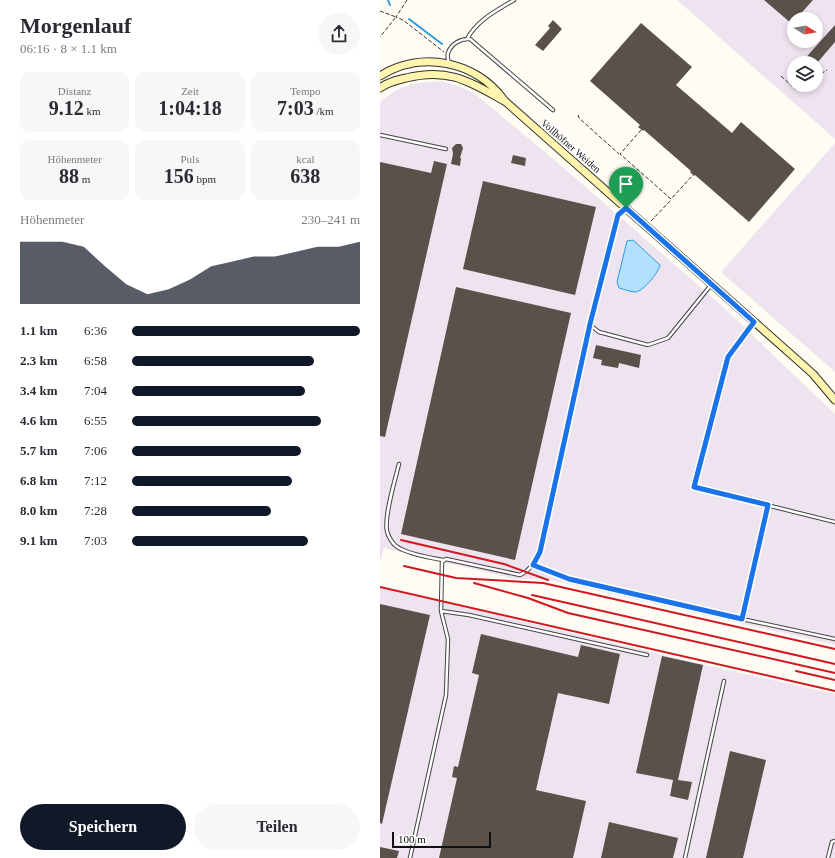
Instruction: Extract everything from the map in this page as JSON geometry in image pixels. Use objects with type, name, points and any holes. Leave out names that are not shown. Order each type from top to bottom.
[{"type":"main road","name":"Vollhöfner Weiden","points":[[380,76],[395,68],[412,64],[433,62],[449,64],[467,70],[482,78],[497,90],[506,102],[804,366],[835,400]]},
{"type":"main road","name":"Vollhöfner Weiden","points":[[380,88],[393,81],[413,76],[441,74],[452,76],[471,83],[506,102]]},
{"type":"lane","points":[[467,39],[472,29],[488,16],[514,0]]},
{"type":"lane","points":[[449,64],[448,55],[450,49],[458,41],[467,39],[473,41],[553,110]]},
{"type":"lane","points":[[380,135],[446,149]]},
{"type":"lane","points":[[399,464],[389,509],[387,530],[390,539],[396,546],[404,550],[444,561],[446,559],[520,575],[527,572],[533,565],[540,552],[590,324],[618,215],[626,208]]},
{"type":"lane","points":[[590,324],[599,332],[648,345],[668,338],[712,284]]},
{"type":"lane","points":[[754,322],[728,357],[694,487],[835,522]]},
{"type":"lane","points":[[742,619],[768,505]]},
{"type":"lane","points":[[410,858],[446,695],[448,639],[441,611],[442,562],[444,561]]},
{"type":"lane","points":[[533,565],[569,579],[835,639]]},
{"type":"lane","points":[[441,611],[469,615],[647,655]]},
{"type":"lane","points":[[685,858],[724,680]]},
{"type":"lane","points":[[828,858],[832,842],[835,841]]},
{"type":"path","points":[[380,37],[407,0]]},
{"type":"path","points":[[380,11],[403,20],[448,55]]},
{"type":"path","points":[[823,73],[827,70]]},
{"type":"path","points":[[781,76],[787,82]]},
{"type":"path","points":[[578,115],[579,118],[671,200]]},
{"type":"path","points":[[620,154],[641,130]]},
{"type":"path","points":[[647,227],[693,175]]},
{"type":"shaded area","points":[[677,0],[835,0],[835,139]]},
{"type":"shaded area","points":[[441,81],[456,85],[474,93],[558,163],[721,305],[835,414],[835,645],[546,579],[514,579],[384,548],[380,563],[380,102],[396,90],[411,84]]},
{"type":"shaded area","points":[[835,143],[835,372],[721,272]]},
{"type":"shaded area","points":[[380,587],[705,665],[835,694],[835,858],[380,858]]},
{"type":"water","points":[[633,240],[660,265],[657,272],[642,289],[631,292],[619,288],[617,282],[627,241]]},
{"type":"building","points":[[764,0],[813,0],[802,12],[787,12],[787,20]]},
{"type":"building","points":[[553,20],[562,29],[543,51],[535,45],[550,28],[548,26]]},
{"type":"building","points":[[641,23],[692,67],[676,85],[732,133],[741,122],[795,169],[749,222],[695,175],[694,176],[690,172],[691,171],[644,130],[643,131],[638,127],[640,125],[590,81]]},
{"type":"building","points":[[835,25],[835,42],[823,56],[807,56],[814,48],[823,48],[823,38]]},
{"type":"building","points":[[456,144],[461,144],[463,148],[460,158],[460,166],[451,164],[453,154],[452,148]]},
{"type":"building","points":[[513,155],[526,158],[525,166],[511,163]]},
{"type":"building","points":[[434,161],[447,164],[385,437],[380,436],[380,162],[431,173]]},
{"type":"building","points":[[483,181],[596,207],[575,295],[463,269]]},
{"type":"building","points":[[456,287],[571,313],[515,560],[401,534]]},
{"type":"building","points":[[596,345],[641,355],[639,368],[619,363],[618,368],[601,365],[602,360],[593,358]]},
{"type":"building","points":[[380,604],[430,615],[382,824],[380,823]]},
{"type":"building","points":[[481,634],[578,657],[581,645],[620,654],[609,704],[558,693],[536,790],[586,801],[573,858],[439,858],[457,778],[452,777],[454,766],[458,767],[479,675],[472,673]]},
{"type":"building","points":[[662,656],[703,665],[678,780],[692,782],[688,800],[670,796],[673,780],[636,773]]},
{"type":"building","points":[[730,751],[766,760],[743,858],[706,858]]},
{"type":"building","points":[[609,822],[678,838],[673,858],[601,858]]},
{"type":"building","points":[[380,847],[399,851],[397,858],[380,858]]},
{"type":"waterway","points":[[388,0],[390,5]]},
{"type":"waterway","points":[[409,19],[442,44]]},
{"type":"railway","points":[[401,540],[504,564],[548,580]]},
{"type":"railway","points":[[404,566],[456,578],[543,583],[835,649]]},
{"type":"railway","points":[[474,583],[528,598],[568,613],[835,673]]},
{"type":"railway","points":[[380,587],[835,691]]},
{"type":"railway","points":[[532,595],[835,664]]},
{"type":"railway","points":[[796,671],[835,680]]},
{"type":"route","points":[[626,208],[754,322],[728,357],[694,487],[768,505],[742,619],[569,579],[533,565],[540,552],[590,324],[618,215],[626,208]]}]
